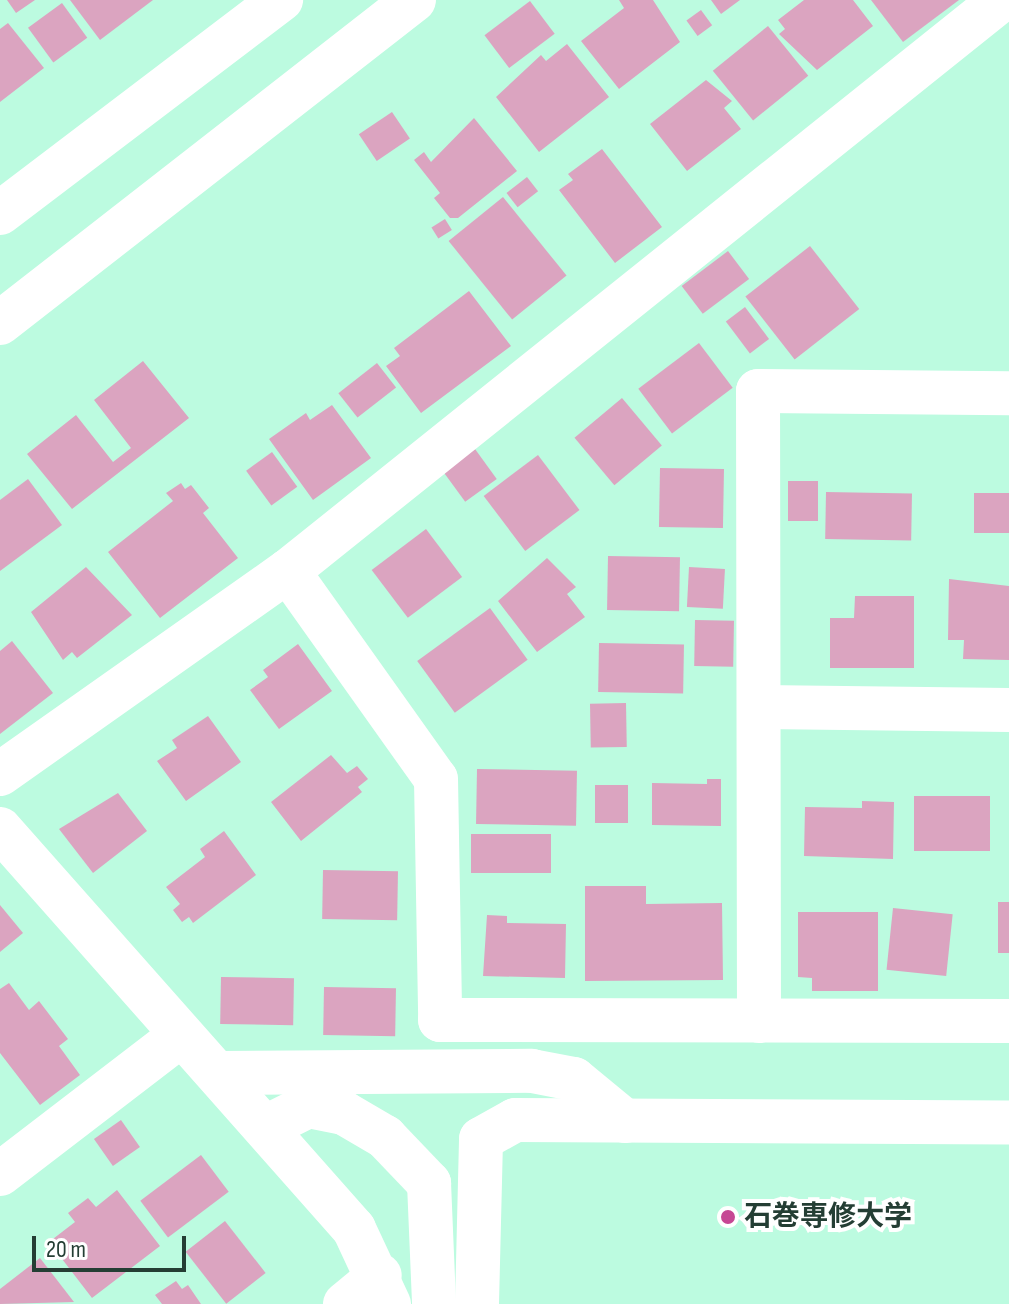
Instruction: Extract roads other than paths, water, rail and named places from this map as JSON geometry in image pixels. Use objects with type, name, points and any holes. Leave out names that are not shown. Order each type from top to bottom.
[{"type":"street","points":[[0,213],[281,0]]},
{"type":"street","points":[[0,323],[414,0]]},
{"type":"street","points":[[0,774],[288,571],[1001,0]]},
{"type":"street","points":[[759,1021],[761,707],[758,391],[1009,393]]},
{"type":"street","points":[[288,571],[436,779],[440,1020],[1009,1021]]},
{"type":"street","points":[[761,707],[1009,710]]},
{"type":"street","points":[[0,829],[181,1035],[221,1073],[354,1229],[385,1290],[345,1304]]},
{"type":"street","points":[[0,1174],[181,1035]]},
{"type":"street","points":[[221,1073],[532,1071],[574,1079],[625,1121]]},
{"type":"street","points":[[266,1127],[308,1106],[344,1113],[385,1137],[429,1183],[434,1304]]},
{"type":"street","points":[[477,1304],[481,1139],[515,1120],[1009,1123]]},
{"type":"place","name":"石巻専修大学","points":[[728,1217]]}]
